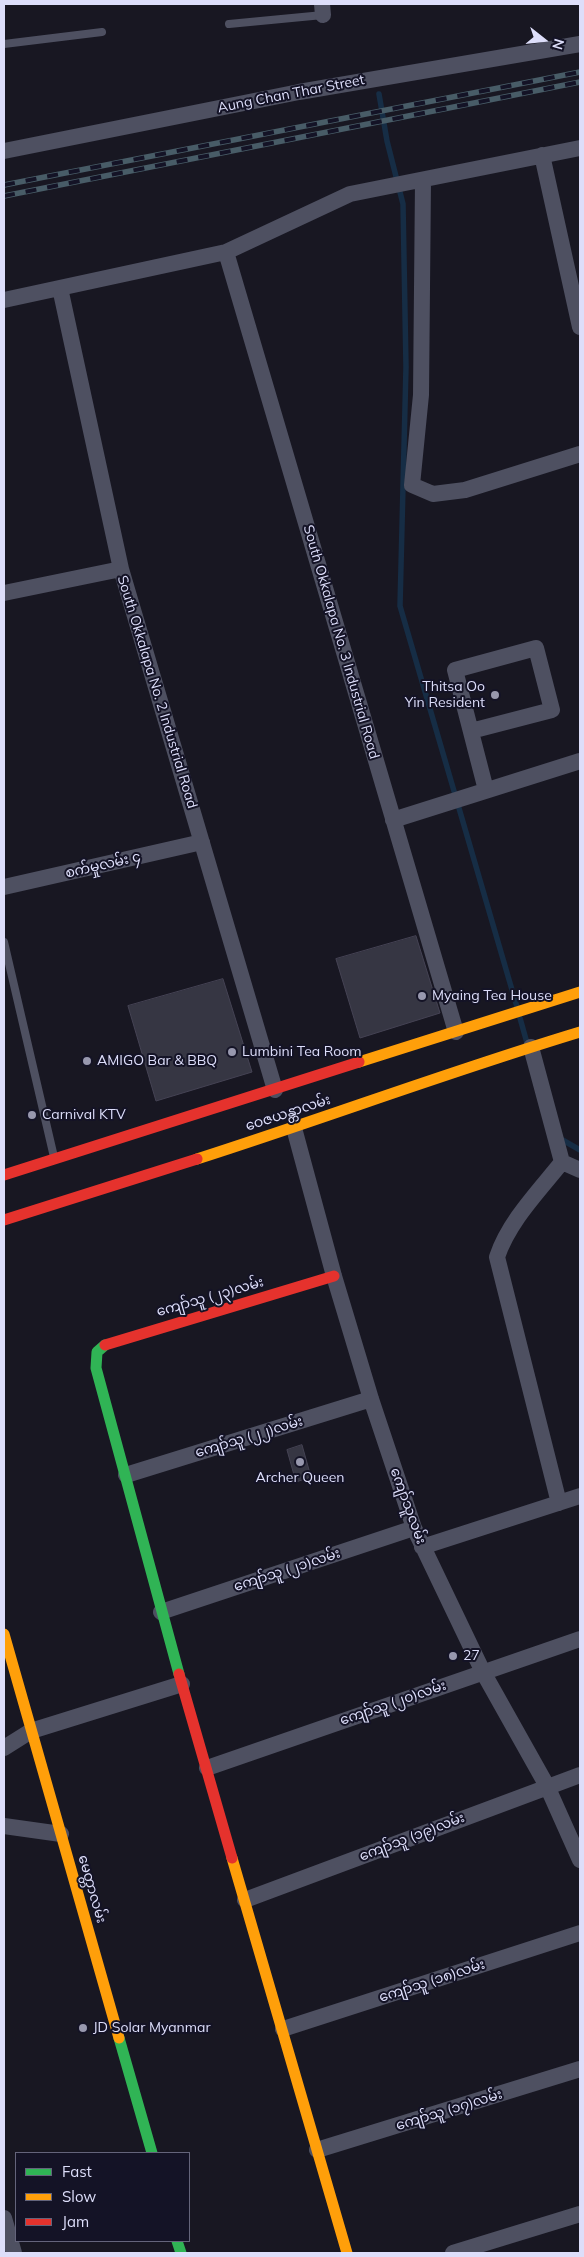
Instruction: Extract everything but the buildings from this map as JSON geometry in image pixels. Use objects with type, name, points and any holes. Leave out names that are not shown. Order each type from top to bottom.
[{"type":"main road","name":"ဝေဇယန္တာလမ်း","points":[[4,1175],[580,992]]},
{"type":"main road","name":"ဝေဇယန္တာလမ်း","points":[[4,1220],[294,1128],[580,1032]]},
{"type":"main road","name":"ကျော်သူ (၂၃)လမ်း","points":[[126,1475],[96,1368],[97,1352],[107,1343],[334,1276]]},
{"type":"main road","points":[[126,1475],[161,1612],[347,2253]]},
{"type":"main road","name":"မေတ္တာလမ်း","points":[[4,1634],[152,2152]]},
{"type":"street","name":"Aung Chan Thar Street","points":[[4,151],[299,92],[580,44]]},
{"type":"street","points":[[4,300],[226,252],[350,194],[423,181],[580,148]]},
{"type":"street","points":[[542,155],[580,327]]},
{"type":"street","points":[[423,181],[420,395],[412,485],[433,494],[465,490],[580,454]]},
{"type":"street","name":"South Okkalapa No. 3 Industrial Road","points":[[226,252],[456,1032]]},
{"type":"street","name":"South Okkalapa No. 2 Industrial Road","points":[[60,288],[121,569],[275,1090]]},
{"type":"street","points":[[4,593],[121,569]]},
{"type":"street","points":[[471,731],[552,710],[536,648],[455,670],[486,790]]},
{"type":"street","points":[[393,820],[580,761]]},
{"type":"street","name":"စက်မှုလမ်း ၄","points":[[4,887],[202,842]]},
{"type":"street","points":[[531,1047],[562,1162]]},
{"type":"street","name":"ကျော်သူလမ်း","points":[[294,1128],[334,1276],[371,1399],[414,1528],[483,1672],[547,1786],[580,1860]]},
{"type":"street","points":[[562,1162],[580,1170]]},
{"type":"street","points":[[559,1503],[497,1257],[501,1244],[524,1210],[562,1162]]},
{"type":"street","name":"ကျော်သူ (၂၂)လမ်း","points":[[126,1475],[371,1399]]},
{"type":"street","points":[[422,1547],[580,1496]]},
{"type":"street","name":"ကျော်သူ (၂၁)လမ်း","points":[[161,1612],[414,1528]]},
{"type":"street","name":"ကျော်သူ (၂၀)လမ်း","points":[[207,1768],[580,1639]]},
{"type":"street","points":[[4,1748],[31,1731],[182,1684]]},
{"type":"street","name":"ကျော်သူ (၁၉)လမ်း","points":[[245,1900],[580,1775]]},
{"type":"street","points":[[4,1826],[61,1834]]},
{"type":"street","name":"ကျော်သူ (၁၈)လမ်း","points":[[283,2029],[580,1933]]},
{"type":"street","name":"ကျော်သူ (၁၇)လမ်း","points":[[318,2150],[580,2069]]},
{"type":"street","points":[[453,2253],[580,2214]]},
{"type":"street","points":[[4,2218],[14,2253]]},
{"type":"lane","points":[[229,24],[323,10]]},
{"type":"lane","points":[[4,44],[102,32]]},
{"type":"lane","points":[[4,942],[54,1159]]},
{"type":"waterway","points":[[379,94],[387,141],[403,204],[406,367],[400,606],[517,1007]]},
{"type":"waterway","points":[[520,1018],[527,1043]]},
{"type":"waterway","points":[[559,1138],[580,1150]]},
{"type":"railway","points":[[4,185],[580,72]]},
{"type":"railway","points":[[4,196],[580,82]]},
{"type":"traffic: fast","points":[[105,1345],[97,1352],[96,1368],[179,1674]]},
{"type":"traffic: fast","points":[[119,2038],[152,2152]]},
{"type":"traffic: fast","points":[[177,2242],[181,2253]]},
{"type":"traffic: slow","points":[[359,1062],[580,992]]},
{"type":"traffic: slow","points":[[197,1159],[580,1032]]},
{"type":"traffic: slow","points":[[4,1634],[119,2038]]},
{"type":"traffic: slow","points":[[232,1858],[347,2253]]},
{"type":"traffic: jam","points":[[4,1175],[359,1062]]},
{"type":"traffic: jam","points":[[4,1220],[197,1159]]},
{"type":"traffic: jam","points":[[105,1345],[334,1276]]},
{"type":"traffic: jam","points":[[179,1674],[232,1858]]},
{"type":"place","name":"Thitsa Oo Yin Resident","points":[[495,695]]},
{"type":"place","name":"Myaing Tea House","points":[[422,996]]},
{"type":"place","name":"Lumbini Tea Room","points":[[232,1052]]},
{"type":"place","name":"AMIGO Bar & BBQ","points":[[87,1061]]},
{"type":"place","name":"Carnival KTV","points":[[32,1115]]},
{"type":"place","name":"Archer Queen","points":[[300,1462]]},
{"type":"place","name":"27","points":[[453,1656]]},
{"type":"place","name":"JD Solar Myanmar","points":[[83,2028]]}]
